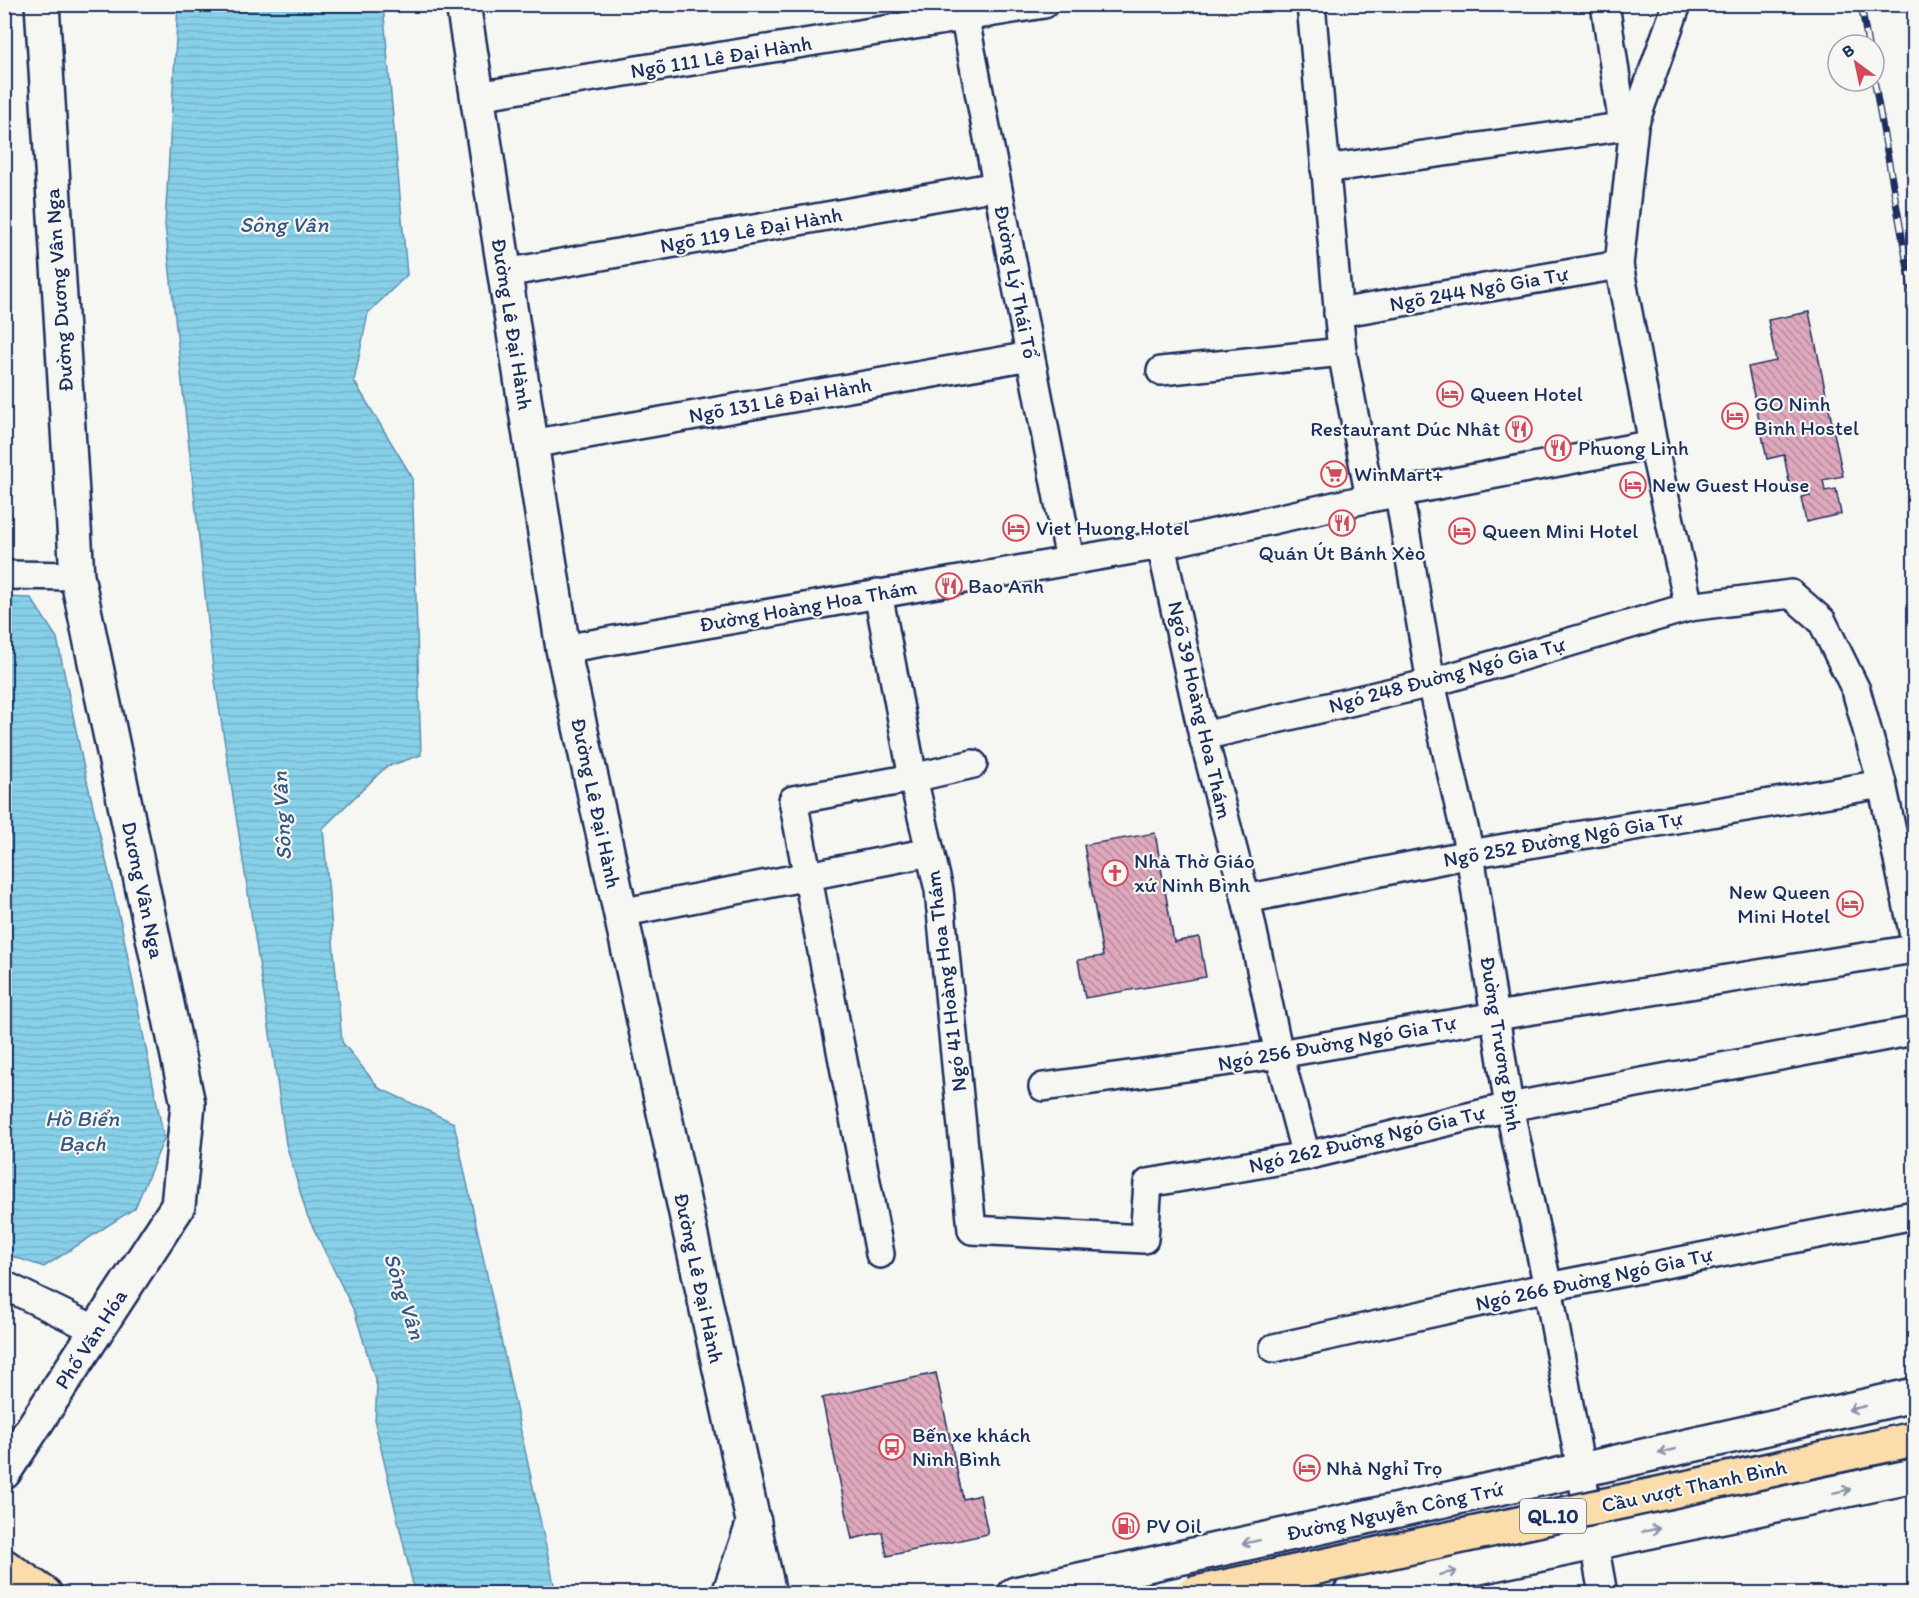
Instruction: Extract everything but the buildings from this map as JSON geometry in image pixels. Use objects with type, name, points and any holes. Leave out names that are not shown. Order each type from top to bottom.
[{"type":"highway","name":"Cầu vượt Thanh Bình","points":[[1192,1593],[1914,1439]]},
{"type":"highway","points":[[4,1566],[45,1593]]},
{"type":"main road","name":"Đường Dương Vân Nga","points":[[42,4],[77,576]]},
{"type":"main road","name":"Đường Lê Đại Hành","points":[[463,4],[563,649],[726,1406],[769,1593]]},
{"type":"main road","name":"Dương Vân Nga","points":[[77,576],[188,1104],[178,1206]]},
{"type":"main road","name":"Phố Văn Hóa","points":[[4,1472],[178,1206]]},
{"type":"main road","name":"Đường Nguyễn Công Trứ","points":[[1015,1593],[1914,1395]]},
{"type":"main road","points":[[1350,1593],[1914,1476]]},
{"type":"main road","points":[[729,1593],[754,1521]]},
{"type":"street","name":"Ngõ 111 Lê Đại Hành","points":[[477,96],[963,11],[1044,4]]},
{"type":"street","points":[[1311,4],[1342,352],[1370,498]]},
{"type":"street","points":[[1605,4],[1628,126],[1619,265],[1653,444],[1689,607]]},
{"type":"street","points":[[1628,126],[1677,4]]},
{"type":"street","name":"Đường Lý Thái Tổ","points":[[963,11],[1070,560]]},
{"type":"street","points":[[1325,169],[1628,126]]},
{"type":"street","name":"Ngõ 119 Lê Đại Hành","points":[[504,273],[997,186]]},
{"type":"street","name":"Ngõ 244 Ngô Gia Tự","points":[[1338,313],[1619,265]]},
{"type":"street","points":[[1161,371],[1342,352]]},
{"type":"street","name":"Ngõ 131 Lê Đại Hành","points":[[531,444],[1030,356]]},
{"type":"street","name":"Đường Hoàng Hoa Thám","points":[[563,649],[1161,544],[1370,498],[1653,444]]},
{"type":"street","name":"Đuờng Trương Định","points":[[1398,494],[1431,683],[1470,854],[1509,1107],[1548,1287],[1603,1593]]},
{"type":"street","name":"Ngõ 39 Hoàng Hoa Thám","points":[[1161,544],[1203,736],[1246,899],[1279,1054],[1306,1156]]},
{"type":"street","points":[[4,575],[77,576]]},
{"type":"street","name":"Ngó 41 Hoàng Hoa Thám","points":[[878,593],[913,778],[939,890],[972,1230]]},
{"type":"street","name":"Ngó 248 Đuờng Ngó Gia Tự","points":[[1203,736],[1431,683],[1689,607],[1791,594],[1822,621],[1856,690],[1882,784],[1914,936]]},
{"type":"street","points":[[880,1254],[793,800],[913,778],[973,764]]},
{"type":"street","name":"Ngõ 252 Đường Ngô Gia Tự","points":[[1246,899],[1470,854],[1882,784]]},
{"type":"street","points":[[620,913],[930,852]]},
{"type":"street","name":"Ngó 256 Đuờng Ngó Gia Tự","points":[[1043,1087],[1279,1054],[1496,1016],[1914,949]]},
{"type":"street","name":"Ngó 262 Đuờng Ngó Gia Tự","points":[[972,1230],[1144,1239],[1148,1184],[1306,1156],[1509,1107],[1914,1031]]},
{"type":"street","name":"Ngó 266 Đuờng Ngó Gia Tự","points":[[1274,1348],[1548,1287],[1914,1215]]},
{"type":"street","points":[[4,1285],[96,1330]]},
{"type":"water","name":"Sông Vân","points":[[178,5],[383,5],[407,275],[368,313],[354,381],[412,477],[421,755],[386,767],[323,828],[342,1042],[379,1088],[454,1123],[556,1593],[415,1593],[375,1423],[377,1386],[355,1313],[307,1215],[286,1144],[213,668],[165,225]]},
{"type":"water","name":"Hồ Biển Bạch","points":[[5,597],[31,598],[57,638],[83,764],[122,928],[164,1139],[135,1208],[44,1267],[5,1254]]},
{"type":"railway","points":[[1861,4],[1866,33]]},
{"type":"railway","points":[[1876,93],[1914,303]]},
{"type":"place","name":"Queen Hotel","points":[[1450,394]]},
{"type":"place","name":"GO Ninh Binh Hostel","points":[[1735,416]]},
{"type":"place","name":"Restaurant Dúc Nhât","points":[[1519,429]]},
{"type":"place","name":"Phuong Linh","points":[[1558,448]]},
{"type":"place","name":"WinMart+","points":[[1334,474]]},
{"type":"place","name":"New Guest House","points":[[1633,485]]},
{"type":"place","name":"Quán Út Bánh Xèo","points":[[1342,523]]},
{"type":"place","name":"Viet Huong Hotel","points":[[1016,528]]},
{"type":"place","name":"Queen Mini Hotel","points":[[1462,531]]},
{"type":"place","name":"Bao Anh","points":[[949,586]]},
{"type":"place","name":"Nhà Thờ Giáo xứ Ninh Bình","points":[[1115,873]]},
{"type":"place","name":"New Queen Mini Hotel","points":[[1850,904]]},
{"type":"place","name":"Bến xe khách Ninh Bình","points":[[892,1447]]},
{"type":"place","name":"Nhà Nghỉ Trọ","points":[[1307,1468]]},
{"type":"place","name":"PV Oil","points":[[1126,1526]]}]
